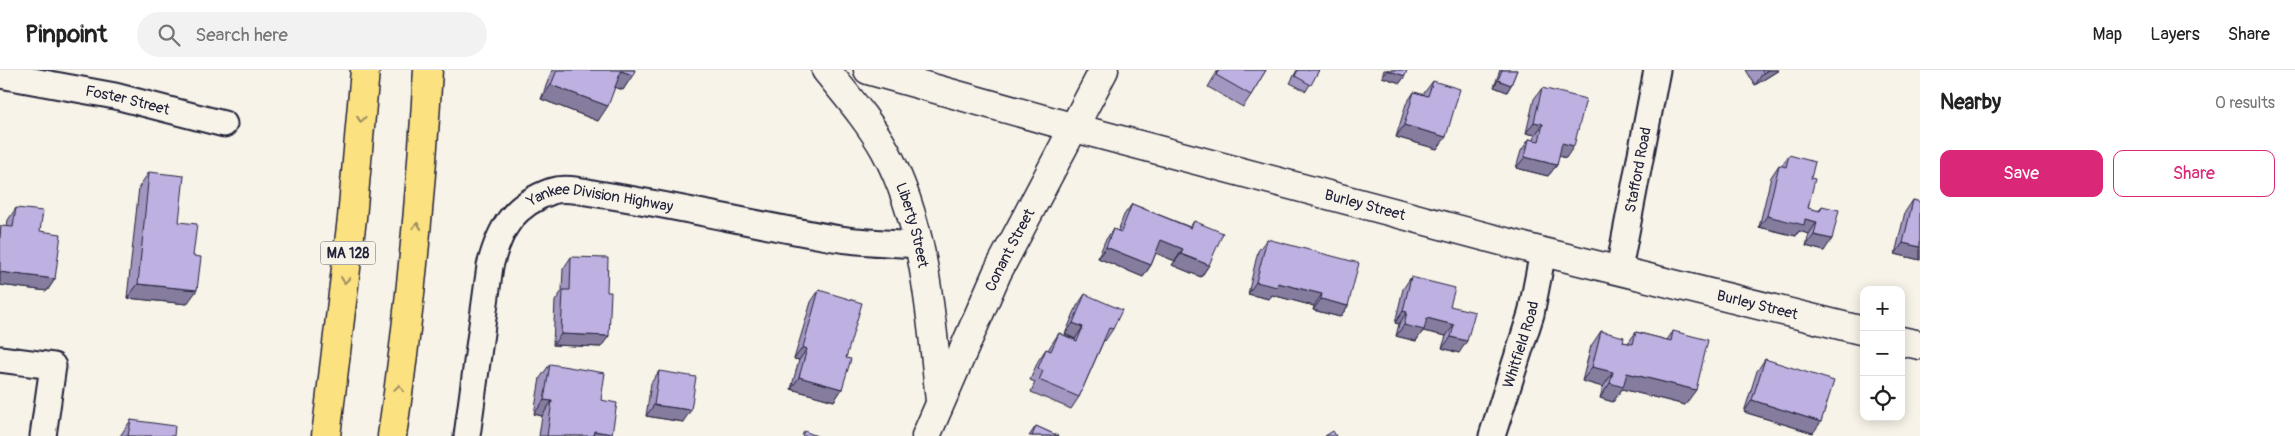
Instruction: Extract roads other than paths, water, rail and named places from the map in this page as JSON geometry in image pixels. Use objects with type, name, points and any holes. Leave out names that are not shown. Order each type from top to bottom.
[{"type":"highway","name":"MA 128","points":[[326,436],[352,218],[365,70]]},
{"type":"highway","points":[[392,436],[413,266],[424,148],[428,70]]},
{"type":"main road","name":"Liberty Street","points":[[826,70],[884,149],[903,193],[919,245],[940,402]]},
{"type":"main road","name":"Burley Street","points":[[868,70],[1075,128],[1543,252],[1619,269],[1860,330]]},
{"type":"main road","name":"Conant Street","points":[[926,436],[997,273],[1104,70]]},
{"type":"main road","points":[[1905,342],[1920,346]]},
{"type":"street","name":"Stafford Road","points":[[1619,269],[1657,70]]},
{"type":"street","name":"Foster Street","points":[[0,75],[115,96],[224,124]]},
{"type":"street","name":"Yankee Division Highway","points":[[467,436],[490,266],[497,242],[508,220],[527,203],[554,190],[642,201],[842,240],[919,245]]},
{"type":"street","name":"Whitfield Road","points":[[1492,436],[1531,314],[1543,252]]},
{"type":"street","points":[[0,359],[53,366],[44,436]]}]
